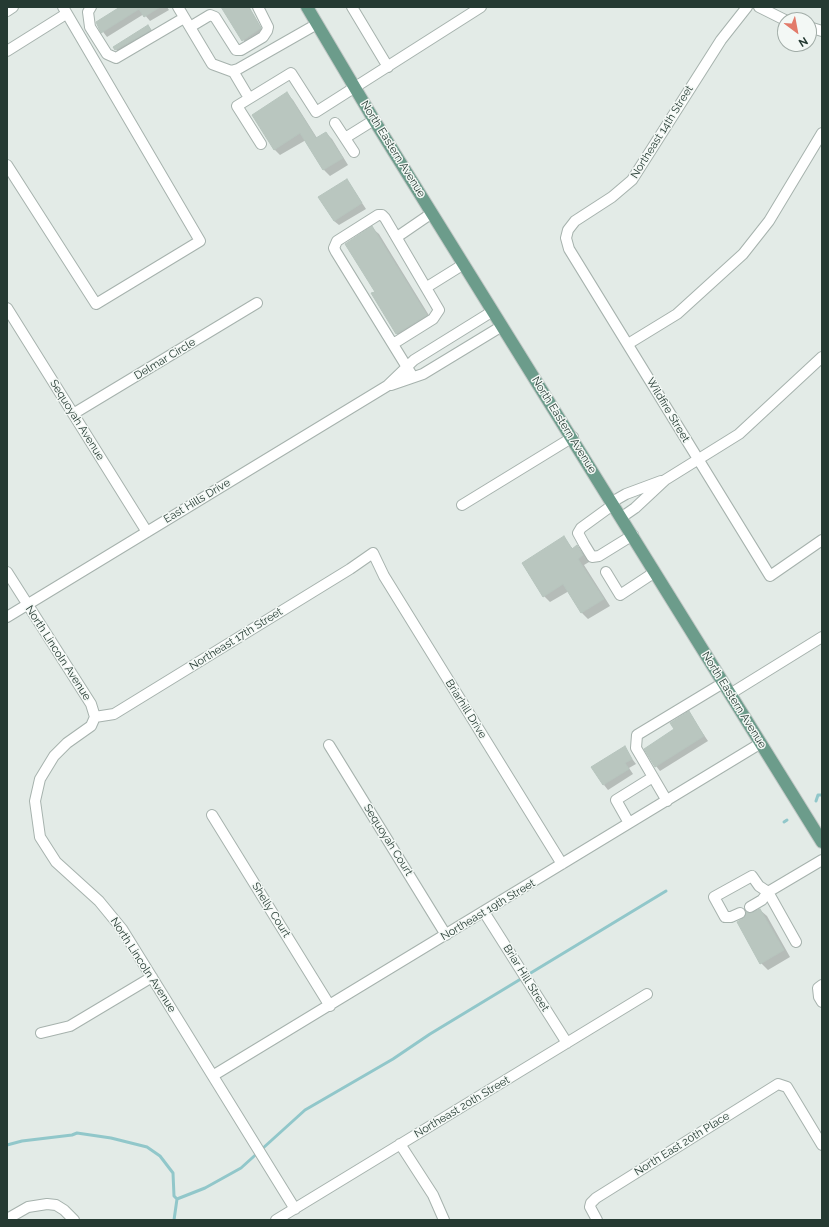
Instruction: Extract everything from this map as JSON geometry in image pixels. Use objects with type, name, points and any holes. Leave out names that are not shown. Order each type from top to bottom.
[{"type":"main road","name":"North Eastern Avenue","points":[[307,7],[374,120],[573,437],[822,842]]},
{"type":"street","points":[[7,11],[13,7]]},
{"type":"street","points":[[91,7],[88,12],[90,27],[107,54],[116,58],[187,22],[210,15],[215,17],[236,50],[242,50],[263,36],[267,31],[268,27],[258,7]]},
{"type":"street","points":[[179,7],[212,64],[220,68],[233,71],[317,24]]},
{"type":"street","points":[[352,7],[388,67]]},
{"type":"street","points":[[260,144],[237,106],[291,73],[316,112],[481,7]]},
{"type":"street","name":"Northeast 14th Street","points":[[567,242],[566,235],[570,225],[612,197],[632,180],[721,40],[747,7]]},
{"type":"street","points":[[759,7],[777,16]]},
{"type":"street","points":[[7,51],[65,11],[200,241],[96,304],[7,165]]},
{"type":"street","points":[[233,71],[250,98]]},
{"type":"street","points":[[345,138],[374,120]]},
{"type":"street","points":[[336,123],[354,152]]},
{"type":"street","points":[[628,344],[677,314],[743,254],[769,221],[822,133]]},
{"type":"street","points":[[396,237],[432,213]]},
{"type":"street","points":[[393,344],[433,319],[439,310],[438,305],[385,218],[382,215],[378,215],[337,241],[334,248],[413,377]]},
{"type":"street","name":"Wildfire Street","points":[[567,242],[569,249],[770,576],[822,540]]},
{"type":"street","points":[[427,287],[464,264]]},
{"type":"street","name":"Delmar Circle","points":[[73,414],[257,303]]},
{"type":"street","name":"Sequoyah Avenue","points":[[7,308],[147,532]]},
{"type":"street","name":"East Hills Drive","points":[[387,386],[414,360],[493,311]]},
{"type":"street","name":"East Hills Drive","points":[[7,617],[387,386],[423,374],[502,326]]},
{"type":"street","points":[[633,536],[599,556],[592,557],[578,533],[581,528],[626,494],[665,480],[739,434],[822,358]]},
{"type":"street","points":[[462,505],[573,437]]},
{"type":"street","points":[[622,517],[636,508],[665,480]]},
{"type":"street","name":"Northeast 17th Street","points":[[95,717],[114,714],[344,573],[372,553]]},
{"type":"street","name":"Briarhill Drive","points":[[372,553],[384,576],[562,864]]},
{"type":"street","name":"North Lincoln Avenue","points":[[7,572],[91,704],[95,717],[91,726],[60,749],[44,770],[40,779],[35,801],[40,837],[56,862],[110,914],[135,948],[264,1156],[295,1209]]},
{"type":"street","points":[[606,572],[620,595],[655,572]]},
{"type":"street","points":[[730,694],[822,637]]},
{"type":"street","points":[[667,801],[636,748],[637,735],[723,683]]},
{"type":"street","name":"Northeast 19th Street","points":[[214,1075],[330,1006],[761,743]]},
{"type":"street","name":"Sequoyah Court","points":[[329,745],[446,935]]},
{"type":"street","points":[[629,824],[616,800],[653,777]]},
{"type":"street","name":"Shelly Court","points":[[212,815],[330,1006]]},
{"type":"street","points":[[750,907],[762,900],[768,892],[822,860]]},
{"type":"street","points":[[740,912],[731,917],[725,917],[714,897],[752,876],[758,886],[768,892],[796,942]]},
{"type":"street","name":"Briar Hill Street","points":[[484,912],[567,1043]]},
{"type":"street","points":[[42,1033],[70,1026],[152,977]]},
{"type":"street","points":[[822,985],[818,988],[819,997],[822,1002]]},
{"type":"street","name":"Northeast 20th Street","points":[[276,1220],[648,994]]},
{"type":"street","name":"North East 20th Place","points":[[597,1220],[590,1207],[591,1203],[596,1198],[778,1084],[787,1087],[822,1145]]},
{"type":"street","points":[[400,1144],[432,1195],[444,1220]]},
{"type":"street","points":[[7,1219],[28,1207],[47,1204],[56,1205],[71,1215],[74,1220]]},
{"type":"building","points":[[120,7],[160,7],[144,17],[139,9],[101,33],[96,22]]},
{"type":"building","points":[[221,7],[249,7],[261,28],[242,41]]},
{"type":"building","points":[[148,25],[151,30],[115,50],[113,47]]},
{"type":"building","points":[[287,92],[316,138],[326,132],[343,158],[323,170],[300,133],[274,150],[252,115]]},
{"type":"building","points":[[347,179],[362,203],[334,221],[318,197]]},
{"type":"building","points":[[372,226],[427,315],[396,334],[371,293],[375,292],[345,244]]},
{"type":"building","points":[[564,536],[572,549],[577,545],[583,555],[578,559],[604,599],[581,613],[563,584],[543,597],[522,563]]},
{"type":"building","points":[[689,711],[704,736],[655,767],[644,749],[674,729],[670,723]]},
{"type":"building","points":[[625,746],[632,759],[625,763],[629,769],[603,785],[591,767]]},
{"type":"building","points":[[760,909],[784,950],[760,964],[737,922],[745,917],[746,912],[750,913]]},
{"type":"waterway","points":[[816,801],[818,795],[822,795]]},
{"type":"waterway","points":[[177,1199],[205,1188],[241,1168],[305,1110],[393,1059],[430,1034],[666,891]]},
{"type":"waterway","points":[[7,1145],[22,1141],[72,1135],[77,1133],[111,1138],[147,1147],[160,1156],[173,1173],[174,1196],[177,1199],[174,1220]]}]
